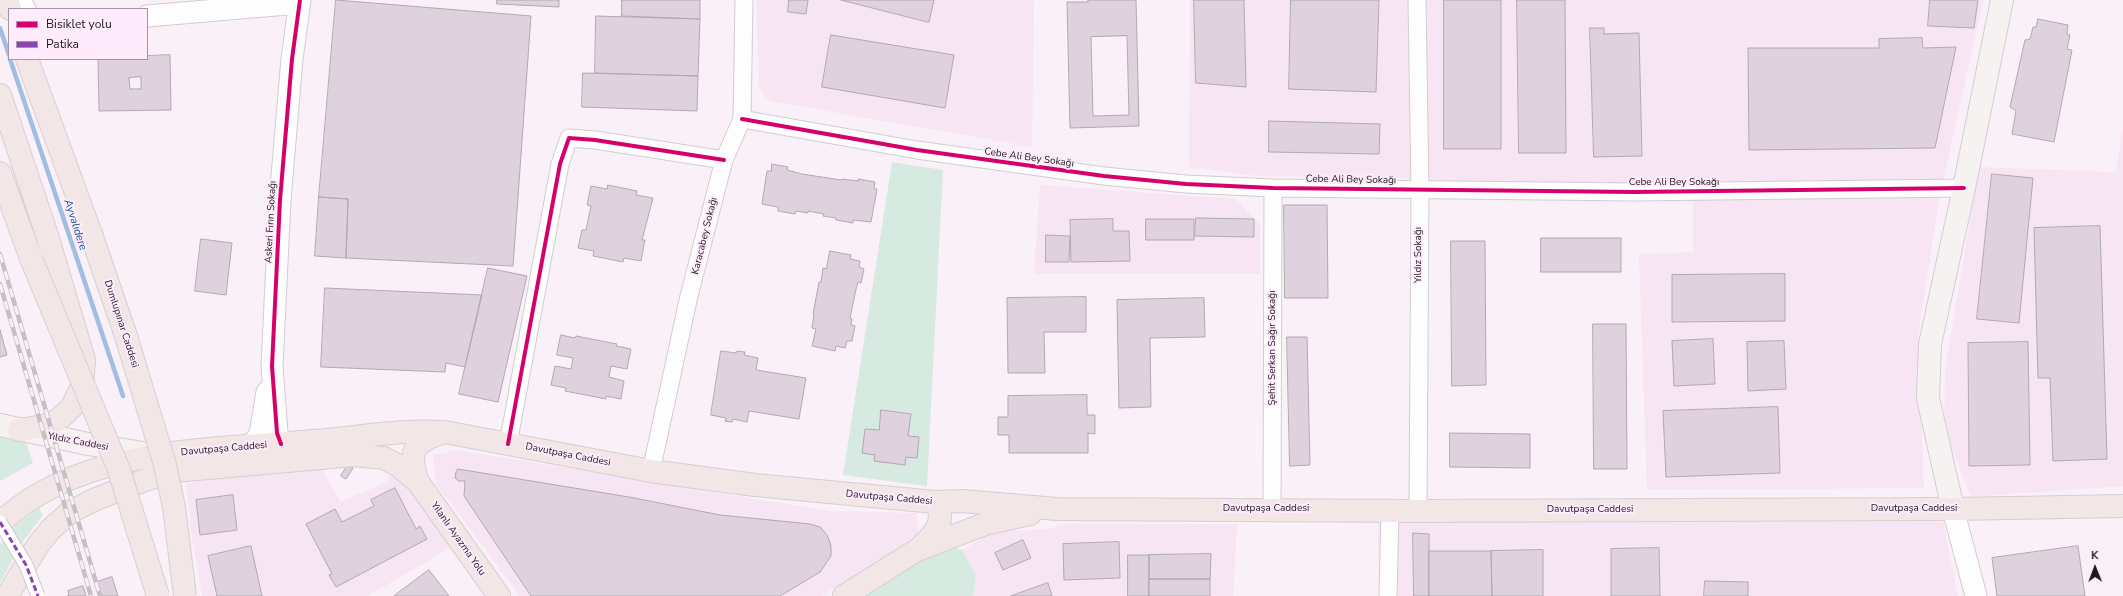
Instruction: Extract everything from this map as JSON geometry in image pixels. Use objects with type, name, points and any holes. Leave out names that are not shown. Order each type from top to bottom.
[{"type":"main road","points":[[1953,509],[1928,398],[1930,344],[1964,188],[2002,0]]},
{"type":"main road","name":"Dumlupınar Caddesi","points":[[27,60],[91,234],[126,336],[165,465],[174,507],[185,596]]},
{"type":"main road","points":[[0,95],[47,235],[84,360],[82,386],[72,407],[58,420],[44,426],[10,428]]},
{"type":"main road","points":[[0,173],[32,261],[119,470],[158,596]]},
{"type":"main road","name":"Yıldız Caddesi","points":[[10,428],[88,444],[156,455]]},
{"type":"main road","name":"Davutpaşa Caddesi","points":[[0,523],[20,505],[63,482],[102,468],[156,455],[281,444],[398,431],[445,432],[651,472],[755,485],[935,502],[962,501],[1057,509],[1418,511],[1953,509],[2123,506]]},
{"type":"main road","points":[[418,482],[412,462],[413,454],[418,445],[424,440],[445,432]]},
{"type":"main road","name":"Davutpaşa Caddesi","points":[[7,596],[38,545],[64,516],[96,499],[160,475],[183,470],[354,455],[378,456],[399,466],[418,482]]},
{"type":"main road","name":"Yılanlı Ayazma Yolu","points":[[418,482],[499,596]]},
{"type":"main road","points":[[917,550],[937,530],[939,525],[940,512],[935,502]]},
{"type":"main road","name":"Davutpaşa Caddesi","points":[[844,596],[917,550],[1003,519],[1057,509]]},
{"type":"street","name":"Karacabey Sokağı","points":[[651,472],[689,296],[724,160],[742,118],[744,0]]},
{"type":"street","name":"Yıldız Sokağı","points":[[1417,0],[1420,189],[1418,511]]},
{"type":"street","points":[[148,16],[299,2]]},
{"type":"street","name":"Askeri Fırın Sokağı","points":[[281,444],[277,433],[272,366],[280,200],[292,58],[299,2]]},
{"type":"street","name":"Cebe Ali Bey Sokağı","points":[[742,118],[917,150],[1104,176],[1186,184],[1273,188],[1634,192],[1964,188]]},
{"type":"street","points":[[508,444],[560,164],[569,138],[595,140],[724,160]]},
{"type":"street","name":"Şehit Serkan Sağır Sokağı","points":[[1272,509],[1273,188]]},
{"type":"street","name":"Askeri Fırın Sokağı","points":[[251,446],[260,434],[272,366]]},
{"type":"street","points":[[1953,509],[1976,596]]},
{"type":"street","points":[[1388,596],[1390,510]]},
{"type":"street","points":[[0,523],[26,565],[38,596]]},
{"type":"shaded area","points":[[756,0],[1034,0],[1032,147],[770,101],[763,94],[759,86]]},
{"type":"shaded area","points":[[1190,0],[1983,0],[1939,200],[1918,335],[1924,488],[1647,490],[1639,254],[1693,252],[1693,201],[1429,198],[1408,178],[1256,176],[1189,167]]},
{"type":"shaded area","points":[[2123,126],[2123,486],[1971,497],[1944,428],[1945,369],[1979,167],[2116,172]]},
{"type":"shaded area","points":[[1040,185],[1236,199],[1260,224],[1260,274],[1034,274]]},
{"type":"shaded area","points":[[458,450],[828,511],[916,513],[919,534],[822,596],[520,596],[436,484],[433,455]]},
{"type":"shaded area","points":[[318,464],[341,502],[386,482],[393,470],[414,490],[450,548],[368,596],[202,596],[189,520],[191,519],[186,484],[273,468]]},
{"type":"shaded area","points":[[1378,522],[1943,522],[1958,596],[1379,596]]},
{"type":"shaded area","points":[[1068,524],[1237,524],[1233,596],[973,596],[976,575],[962,550],[986,536],[1010,531],[1048,529]]},
{"type":"green space","points":[[892,162],[943,170],[927,486],[843,475]]},
{"type":"green space","points":[[0,437],[26,442],[33,463],[0,481]]},
{"type":"green space","points":[[39,508],[43,515],[21,544],[0,583],[0,544],[15,526]]},
{"type":"green space","points":[[945,545],[962,550],[976,575],[973,596],[863,596]]},
{"type":"building","points":[[336,0],[531,16],[513,266],[346,258],[348,199],[319,197]]},
{"type":"building","points":[[497,0],[559,0],[559,7],[497,4]]},
{"type":"building","points":[[622,0],[700,0],[700,19],[622,16]]},
{"type":"building","points":[[789,0],[808,0],[806,14],[788,12]]},
{"type":"building","points":[[841,0],[934,0],[929,22]]},
{"type":"building","points":[[1088,0],[1136,0],[1139,126],[1070,128],[1067,2],[1088,2]]},
{"type":"building","points":[[1194,0],[1244,0],[1246,87],[1196,83]]},
{"type":"building","points":[[1291,0],[1379,0],[1376,92],[1289,89]]},
{"type":"building","points":[[1444,0],[1501,0],[1501,149],[1444,149]]},
{"type":"building","points":[[1517,0],[1565,0],[1566,153],[1519,153]]},
{"type":"building","points":[[1930,0],[1978,0],[1974,28],[1928,26]]},
{"type":"building","points":[[596,16],[700,19],[698,76],[595,73]]},
{"type":"building","points":[[2038,19],[2068,25],[2067,34],[2070,35],[2067,49],[2072,50],[2054,142],[2012,134],[2016,111],[2010,107],[2025,40],[2030,39],[2033,27],[2036,27]]},
{"type":"building","points":[[1590,28],[1604,28],[1604,34],[1639,33],[1642,156],[1594,157]]},
{"type":"building","points":[[831,35],[954,55],[945,108],[822,87]]},
{"type":"building","points":[[1127,36],[1129,115],[1093,116],[1091,37]]},
{"type":"building","points":[[1922,38],[1923,48],[1956,47],[1935,148],[1749,150],[1748,48],[1879,48],[1879,39]]},
{"type":"building","points":[[170,55],[171,110],[99,111],[98,60],[148,60],[148,56]],"holes":[[[141,77],[141,89],[130,89],[129,78]]]},
{"type":"building","points":[[583,73],[698,76],[697,111],[582,107]]},
{"type":"building","points":[[1269,121],[1380,124],[1379,154],[1269,152]]},
{"type":"building","points":[[772,164],[788,167],[787,170],[802,174],[841,180],[858,181],[858,179],[875,182],[874,189],[877,189],[871,222],[853,220],[853,223],[836,220],[836,218],[823,216],[824,214],[808,211],[808,213],[796,211],[795,214],[778,211],[778,207],[762,204],[767,171],[771,171]]},
{"type":"building","points":[[1992,174],[2033,178],[2019,323],[1977,319]]},
{"type":"building","points":[[608,185],[637,191],[636,195],[653,198],[642,240],[645,240],[641,261],[624,258],[623,262],[593,256],[594,251],[578,248],[582,230],[586,230],[591,206],[587,205],[591,186],[607,189]]},
{"type":"building","points":[[319,197],[348,199],[346,258],[315,256]]},
{"type":"building","points":[[1284,205],[1327,205],[1328,298],[1285,298]]},
{"type":"building","points":[[1196,218],[1254,219],[1254,237],[1195,236]]},
{"type":"building","points":[[1113,219],[1113,231],[1129,231],[1130,261],[1071,262],[1070,220]]},
{"type":"building","points":[[1146,219],[1194,219],[1194,240],[1146,240]]},
{"type":"building","points":[[2100,226],[2107,459],[2053,461],[2050,378],[2038,378],[2034,228]]},
{"type":"building","points":[[1046,235],[1070,236],[1069,262],[1046,262]]},
{"type":"building","points":[[1541,238],[1621,238],[1621,272],[1541,272]]},
{"type":"building","points":[[201,239],[232,243],[226,295],[195,291]]},
{"type":"building","points":[[1451,241],[1485,241],[1486,385],[1452,386]]},
{"type":"building","points":[[830,251],[851,255],[850,259],[860,261],[859,267],[864,269],[861,283],[858,282],[856,289],[850,318],[852,319],[851,325],[855,326],[852,341],[847,341],[845,348],[836,346],[835,351],[812,346],[816,329],[812,328],[813,314],[819,282],[821,282],[823,268],[826,269]]},
{"type":"building","points":[[488,268],[527,276],[498,402],[459,394]]},
{"type":"building","points":[[1785,274],[1785,321],[1672,322],[1672,275]]},
{"type":"building","points":[[325,288],[482,295],[465,367],[446,363],[445,372],[321,367]]},
{"type":"building","points":[[1086,297],[1086,332],[1044,332],[1045,373],[1008,373],[1007,298]]},
{"type":"building","points":[[1204,298],[1205,337],[1150,338],[1151,407],[1119,408],[1117,300]]},
{"type":"building","points":[[1593,324],[1626,324],[1627,469],[1594,469]]},
{"type":"building","points":[[0,330],[7,355],[0,357]]},
{"type":"building","points":[[561,335],[575,338],[576,336],[617,344],[616,346],[631,349],[627,369],[611,366],[609,377],[624,381],[621,399],[606,396],[606,399],[565,391],[566,388],[551,385],[555,366],[571,369],[573,358],[557,355]]},
{"type":"building","points":[[1287,337],[1307,337],[1310,465],[1290,466]]},
{"type":"building","points":[[1713,339],[1715,384],[1674,386],[1672,341]]},
{"type":"building","points":[[1784,341],[1786,389],[1748,391],[1747,342]]},
{"type":"building","points":[[2028,342],[2030,465],[1969,466],[1968,343]]},
{"type":"building","points":[[721,351],[736,353],[737,351],[745,352],[744,355],[758,358],[756,370],[806,378],[799,419],[749,411],[747,422],[733,419],[732,422],[725,421],[726,418],[711,415]]},
{"type":"building","points":[[1087,395],[1087,415],[1095,415],[1095,434],[1088,433],[1088,453],[1009,453],[1009,435],[998,435],[998,417],[1008,417],[1008,396]]},
{"type":"building","points":[[1778,407],[1780,473],[1666,477],[1663,411]]},
{"type":"building","points":[[881,410],[911,414],[908,436],[919,437],[917,458],[906,457],[905,465],[874,461],[875,455],[862,453],[865,429],[879,430]]},
{"type":"building","points":[[1450,433],[1530,434],[1530,468],[1450,467]]},
{"type":"building","points":[[348,465],[353,468],[346,479],[341,476]]},
{"type":"building","points":[[458,469],[629,497],[720,515],[810,524],[820,527],[827,535],[831,546],[831,556],[820,572],[780,596],[531,596],[464,496],[465,481],[459,481],[455,478]]},
{"type":"building","points":[[395,488],[416,529],[420,526],[427,539],[336,587],[329,575],[332,574],[306,524],[335,509],[342,522],[374,506],[371,500]]},
{"type":"building","points":[[233,495],[237,530],[200,535],[196,500]]},
{"type":"building","points":[[1413,533],[1429,534],[1429,596],[1414,596]]},
{"type":"building","points":[[1023,540],[1031,558],[1003,570],[995,553]]},
{"type":"building","points":[[1119,542],[1120,578],[1064,580],[1063,544]]},
{"type":"building","points":[[251,546],[262,596],[217,596],[208,556]]},
{"type":"building","points":[[2078,546],[2085,596],[1997,596],[1992,558]]},
{"type":"building","points":[[1659,548],[1660,596],[1611,596],[1611,549]]},
{"type":"building","points":[[1543,550],[1543,596],[1492,596],[1491,551]]},
{"type":"building","points":[[1429,551],[1491,551],[1492,596],[1429,596]]},
{"type":"building","points":[[1211,554],[1210,579],[1149,579],[1149,555]]},
{"type":"building","points":[[1128,555],[1149,555],[1149,596],[1128,596]]},
{"type":"building","points":[[429,570],[449,596],[394,596]]},
{"type":"building","points":[[112,577],[118,596],[102,596],[97,582]]},
{"type":"building","points":[[1149,579],[1210,579],[1210,596],[1149,596]]},
{"type":"building","points":[[1705,581],[1748,582],[1748,596],[1704,596]]},
{"type":"building","points":[[1048,583],[1052,596],[1011,596]]},
{"type":"building","points":[[83,586],[86,596],[67,596],[69,595],[68,591]]},
{"type":"waterway","name":"Ayvalıdere","points":[[0,28],[8,52]]},
{"type":"waterway","name":"Ayvalıdere","points":[[10,60],[123,396]]},
{"type":"railway","points":[[0,254],[100,596]]},
{"type":"railway","points":[[0,284],[91,596]]},
{"type":"marked path","points":[[0,522],[26,565],[38,596]]},
{"type":"cycle path","points":[[281,444],[277,433],[272,366],[280,200],[292,59],[300,0]]},
{"type":"cycle path","points":[[742,119],[917,150],[1104,176],[1186,184],[1273,188],[1634,192],[1964,188]]},
{"type":"cycle path","points":[[508,444],[560,164],[569,138],[595,140],[724,160]]}]
